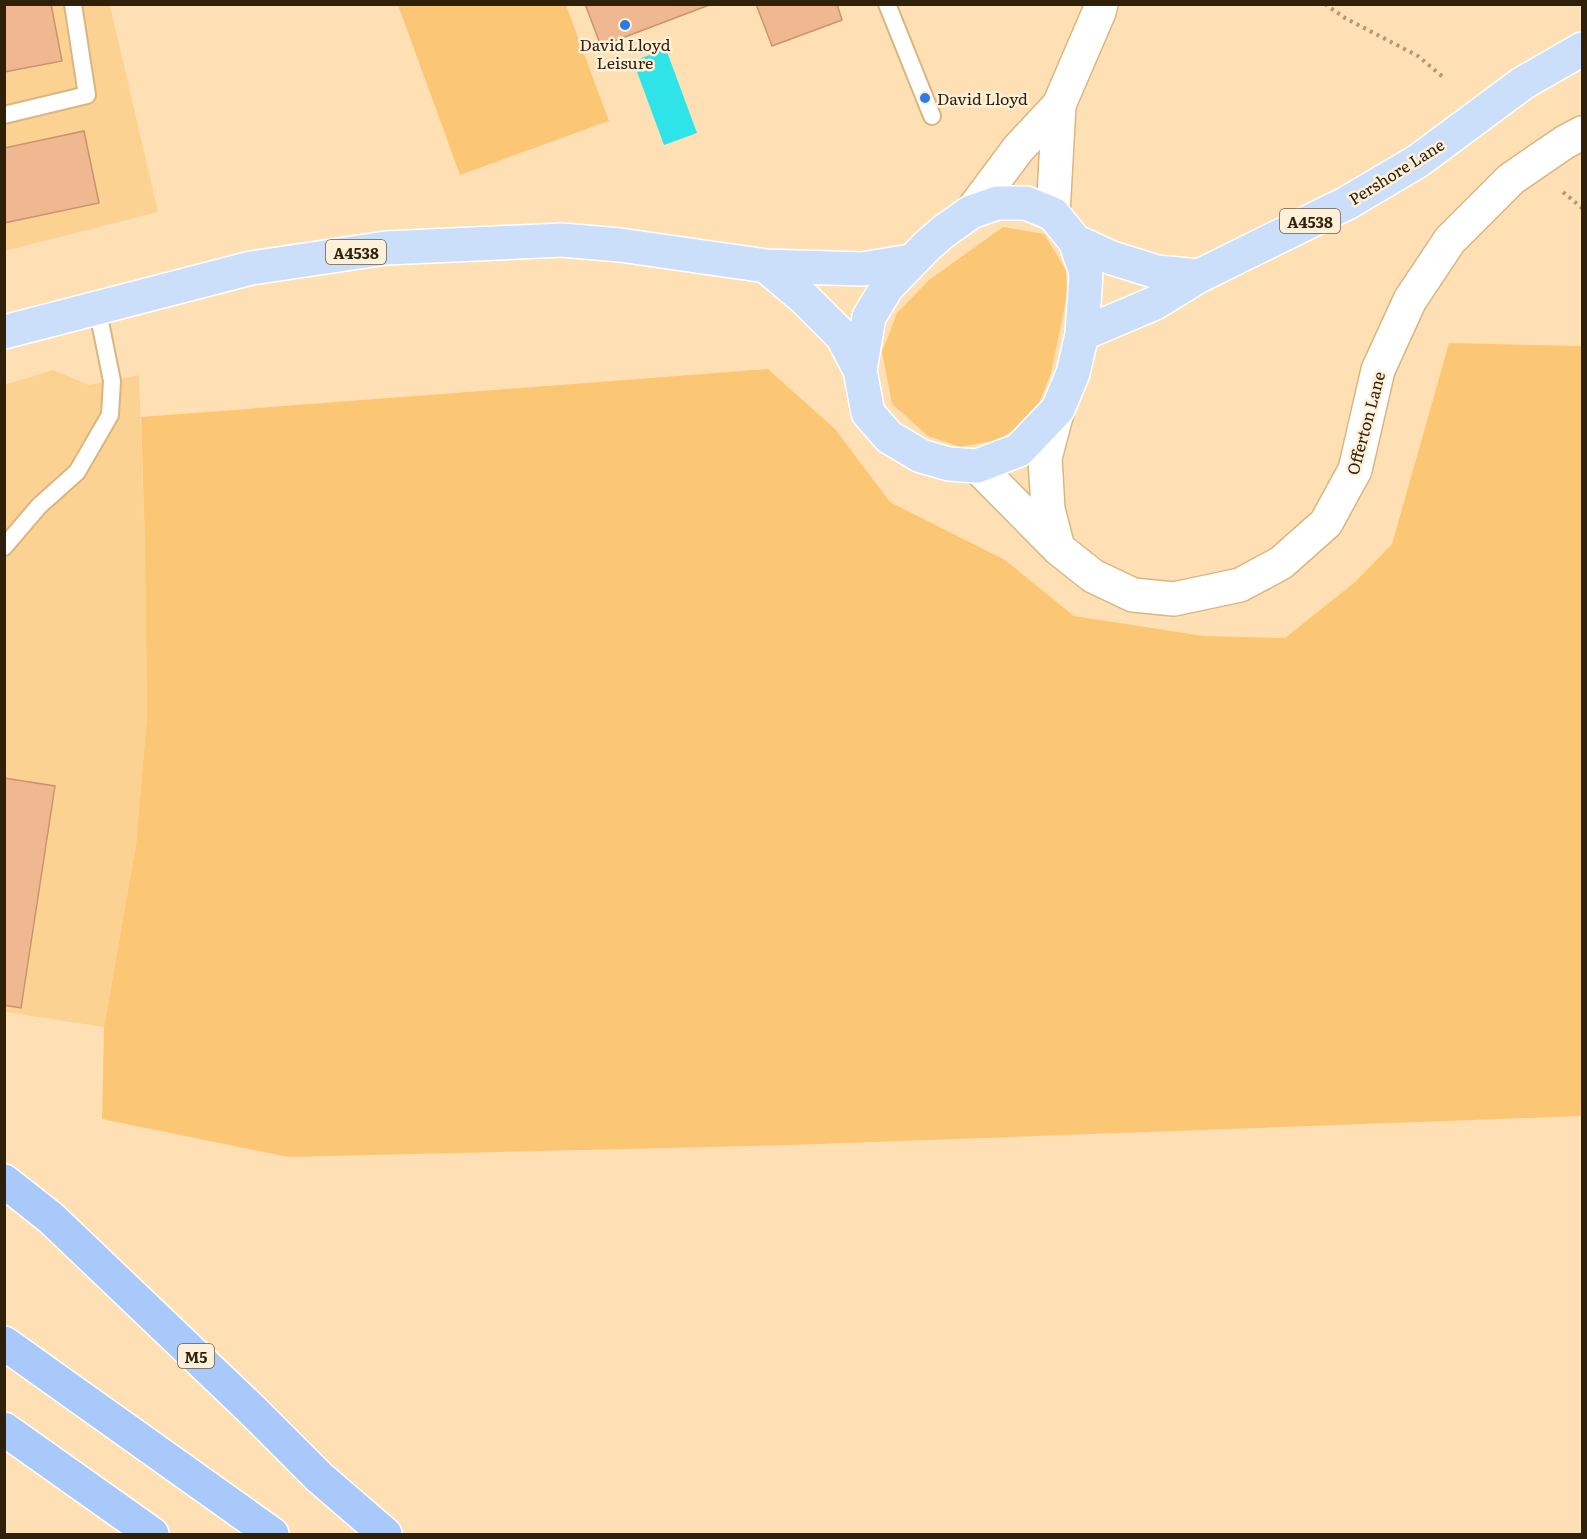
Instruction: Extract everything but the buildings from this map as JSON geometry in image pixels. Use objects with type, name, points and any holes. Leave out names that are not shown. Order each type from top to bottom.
[{"type":"highway","name":"M5","points":[[4,1181],[51,1218],[319,1477],[385,1534]]},
{"type":"highway","points":[[4,1343],[272,1534]]},
{"type":"highway","points":[[4,1430],[152,1534]]},
{"type":"main road","name":"Pershore Lane","points":[[1082,334],[1155,303],[1199,276],[1347,202],[1418,161],[1523,83],[1582,49]]},
{"type":"main road","points":[[766,266],[805,299],[842,336],[860,370],[868,413],[889,437],[921,456],[949,464],[977,466],[1019,450],[1058,409],[1073,373],[1082,334],[1086,273],[1075,241],[1053,214],[1026,203],[997,203],[971,212],[943,232],[887,287],[869,317],[860,370]]},
{"type":"main road","name":"A4538","points":[[4,332],[251,268],[386,248],[562,240],[620,245],[766,266],[862,269],[911,261]]},
{"type":"main road","points":[[1075,241],[1112,258],[1157,272],[1199,276]]},
{"type":"street","points":[[971,212],[1018,149],[1059,105],[1101,4]]},
{"type":"street","points":[[1053,214],[1059,105]]},
{"type":"street","name":"Offerton Lane","points":[[977,466],[1059,549],[1094,576],[1133,595],[1174,599],[1240,585],[1281,563],[1326,524],[1355,470],[1378,370],[1410,300],[1450,240],[1511,179],[1565,142],[1582,134]]},
{"type":"street","points":[[1058,409],[1045,458],[1048,509],[1059,549]]},
{"type":"lane","points":[[4,115],[87,95],[73,4]]},
{"type":"lane","points":[[887,4],[932,116]]},
{"type":"lane","points":[[4,547],[39,506],[77,472],[110,415],[112,381],[97,307]]},
{"type":"lane","points":[[4,527],[30,517]]},
{"type":"path","points":[[1325,4],[1345,18],[1418,56],[1443,77]]},
{"type":"path","points":[[1563,192],[1582,208]]},
{"type":"shaded area","points":[[5,5],[110,5],[158,212],[5,251]]},
{"type":"shaded area","points":[[398,5],[566,5],[609,121],[460,175]]},
{"type":"shaded area","points":[[1003,227],[1044,234],[1066,270],[1067,296],[1051,373],[1034,416],[999,440],[960,447],[928,436],[892,404],[882,352],[897,313],[929,280]]},
{"type":"shaded area","points":[[1449,343],[1582,346],[1582,1116],[793,1145],[288,1157],[102,1119],[104,1027],[136,845],[147,716],[141,417],[768,369],[835,429],[890,502],[1005,560],[1074,616],[1204,636],[1285,638],[1355,582],[1392,544]]},
{"type":"shaded area","points":[[53,370],[89,385],[139,375],[145,546],[147,716],[136,845],[104,1027],[5,1012],[4,385]]},
{"type":"water","points":[[666,49],[697,133],[664,145],[633,61]]},
{"type":"place","name":"David Lloyd Leisure","points":[[625,25]]},
{"type":"place","name":"David Lloyd","points":[[925,98]]}]
